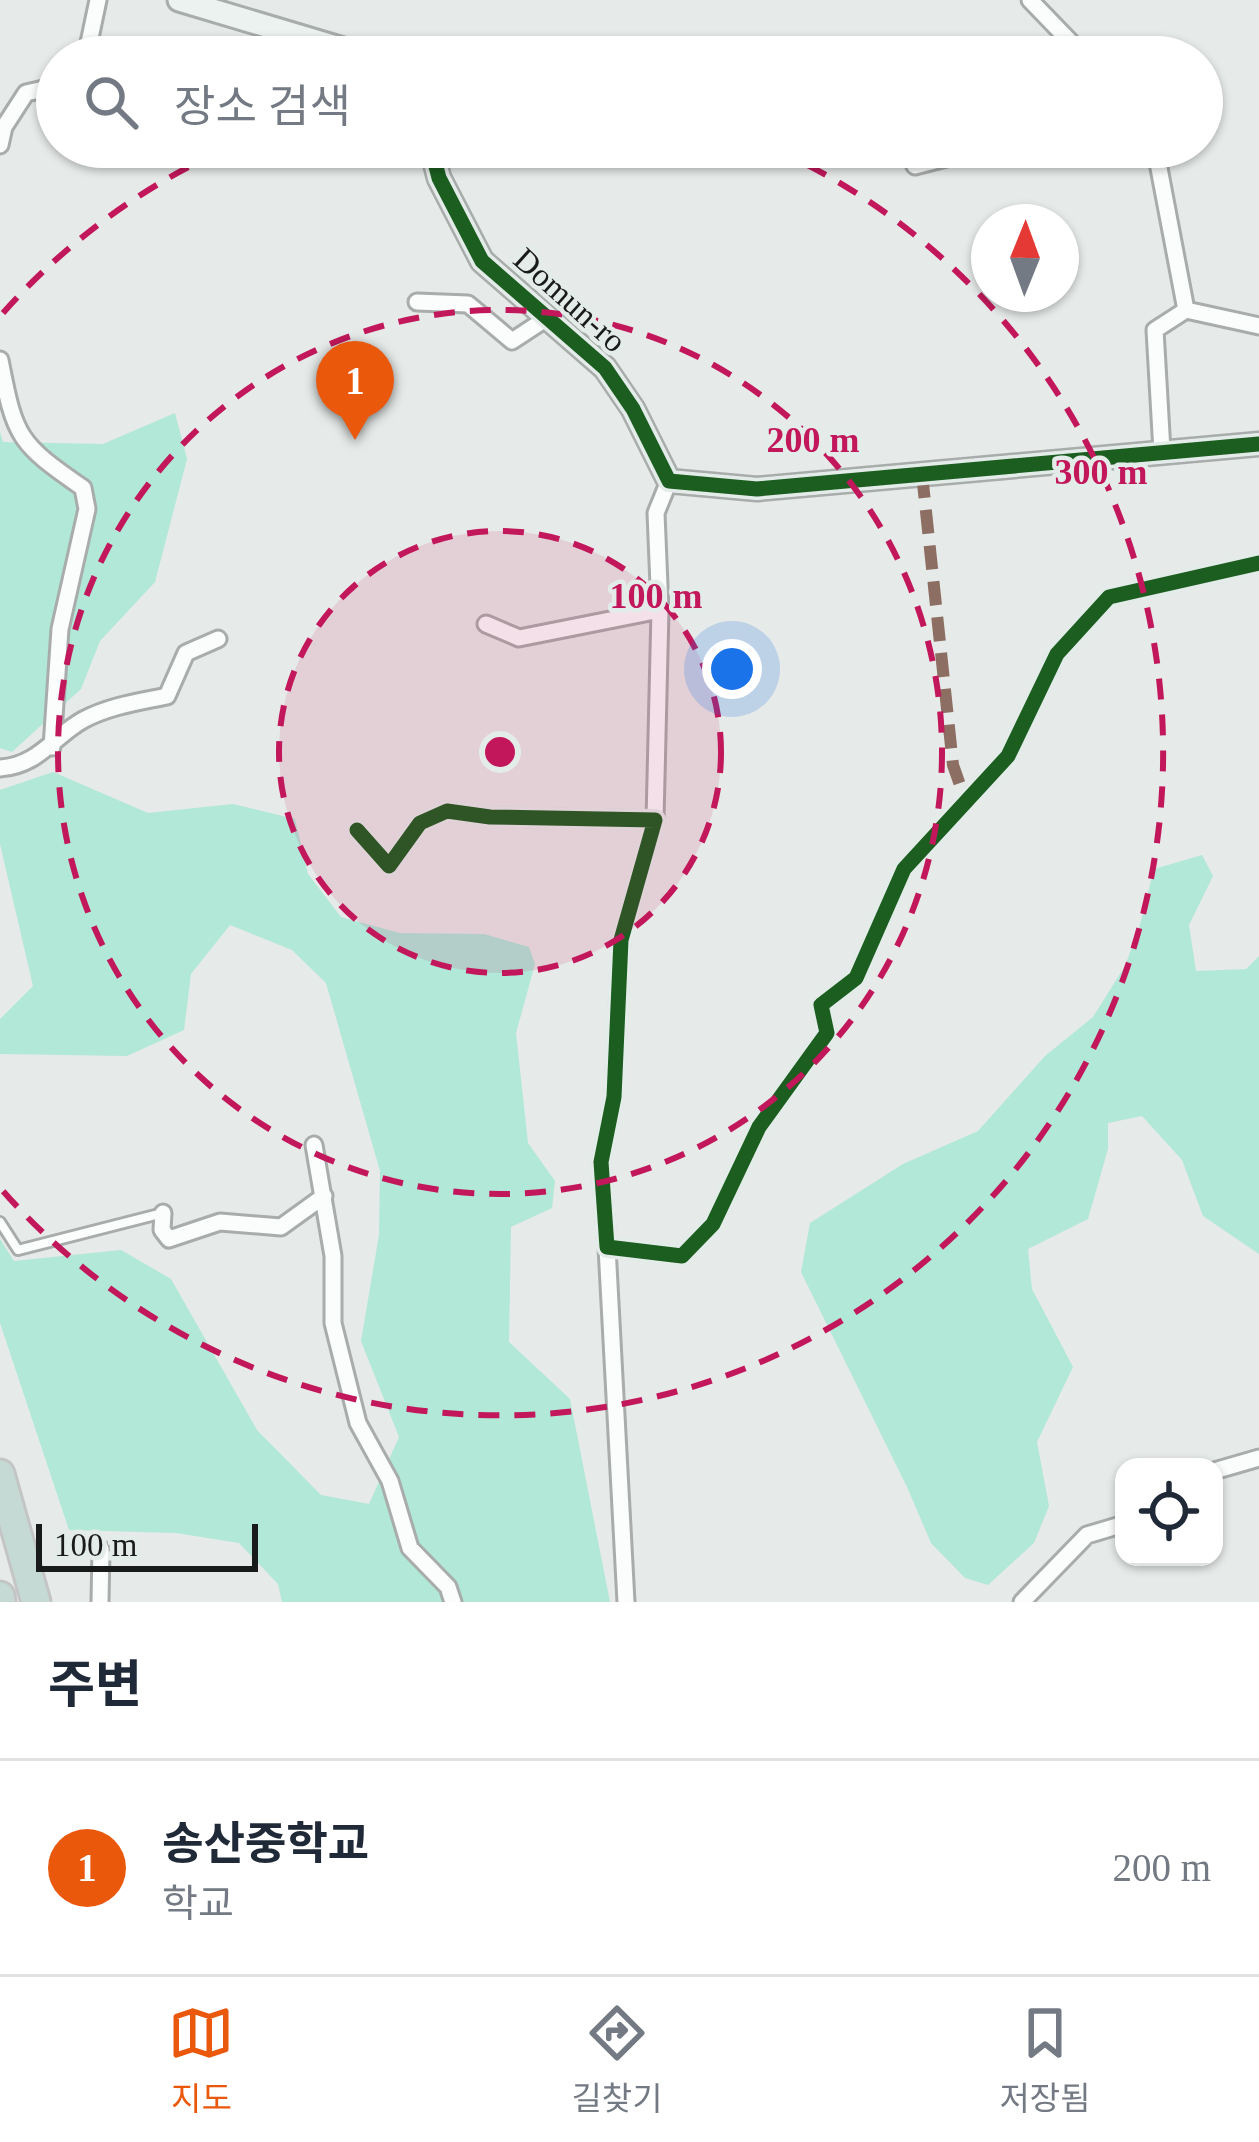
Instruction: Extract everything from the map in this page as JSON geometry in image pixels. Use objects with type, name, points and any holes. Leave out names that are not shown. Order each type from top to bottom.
[{"type":"highway","points":[[0,1474],[36,1602]]},
{"type":"street","points":[[90,36],[98,0]]},
{"type":"street","points":[[179,0],[300,36]]},
{"type":"street","points":[[1030,0],[1065,36]]},
{"type":"street","points":[[0,145],[4,127],[26,93],[36,91]]},
{"type":"street","name":"Domun-ro","points":[[436,168],[482,261],[605,368],[633,409],[669,481]]},
{"type":"street","points":[[1159,168],[1186,310]]},
{"type":"street","points":[[417,302],[468,304],[512,341],[547,318]]},
{"type":"street","points":[[1162,452],[1155,330],[1186,310],[1259,326]]},
{"type":"street","points":[[0,360],[12,418],[31,452],[83,488],[87,509],[60,629],[52,747]]},
{"type":"street","points":[[626,1602],[601,1162],[614,1097],[621,940],[655,820],[660,610],[656,513],[669,481],[757,489],[1259,444]]},
{"type":"street","points":[[607,1246],[682,1256],[713,1224],[759,1127],[826,1033],[821,1005],[856,978],[904,869],[1008,756],[1057,654],[1109,597],[1259,563]]},
{"type":"street","points":[[487,624],[519,638],[660,610]]},
{"type":"street","points":[[0,768],[12,768],[52,747],[78,723],[115,706],[167,696],[186,653],[218,638]]},
{"type":"street","points":[[357,830],[389,866],[420,823],[447,811],[490,818],[655,820]]},
{"type":"street","points":[[314,1145],[333,1256],[333,1323],[358,1423],[390,1481],[410,1548],[448,1587],[453,1602]]},
{"type":"street","points":[[163,1213],[161,1230],[169,1239],[220,1222],[281,1227],[323,1196]]},
{"type":"street","points":[[1223,1468],[1259,1458]]},
{"type":"street","points":[[1022,1602],[1087,1535],[1115,1527]]},
{"type":"street","points":[[100,1602],[101,1549]]},
{"type":"lane","points":[[0,1222],[18,1250],[163,1213]]},
{"type":"green space","points":[[175,413],[187,459],[155,582],[100,641],[81,689],[12,752],[0,748],[0,432],[3,442],[103,444]]},
{"type":"green space","points":[[53,772],[148,813],[233,804],[295,819],[308,874],[341,917],[400,933],[484,934],[529,947],[535,964],[516,1033],[528,1143],[555,1181],[552,1208],[511,1227],[509,1342],[570,1399],[610,1602],[282,1602],[278,1584],[239,1543],[176,1533],[69,1530],[0,1323],[0,1239],[14,1261],[121,1250],[171,1279],[257,1430],[321,1495],[369,1504],[399,1437],[361,1341],[379,1235],[380,1171],[326,983],[292,950],[230,925],[191,974],[184,1030],[127,1056],[0,1054],[0,1019],[33,986],[0,844],[0,790]]},
{"type":"green space","points":[[1202,855],[1213,876],[1189,925],[1196,971],[1246,969],[1259,956],[1259,1254],[1203,1216],[1182,1160],[1142,1116],[1108,1123],[1108,1149],[1088,1219],[1028,1249],[1032,1289],[1073,1367],[1037,1442],[1049,1506],[1034,1543],[988,1585],[965,1578],[931,1543],[801,1272],[810,1223],[903,1164],[978,1131],[1045,1056],[1093,1017],[1125,966],[1154,869]]},
{"type":"marked path","points":[[922,474],[953,765],[966,802]]},
{"type":"cycle path","points":[[436,168],[482,261],[605,368],[633,409],[669,481],[757,489],[1259,444]]},
{"type":"cycle path","points":[[357,830],[389,866],[420,823],[447,811],[490,817],[655,820],[621,940],[614,1097],[601,1162],[607,1247],[682,1256],[713,1224],[759,1127],[827,1033],[821,1005],[856,978],[904,869],[1008,756],[1057,654],[1109,597],[1259,563]]},
{"type":"place","name":"송산중학교","points":[[355,440]]}]
